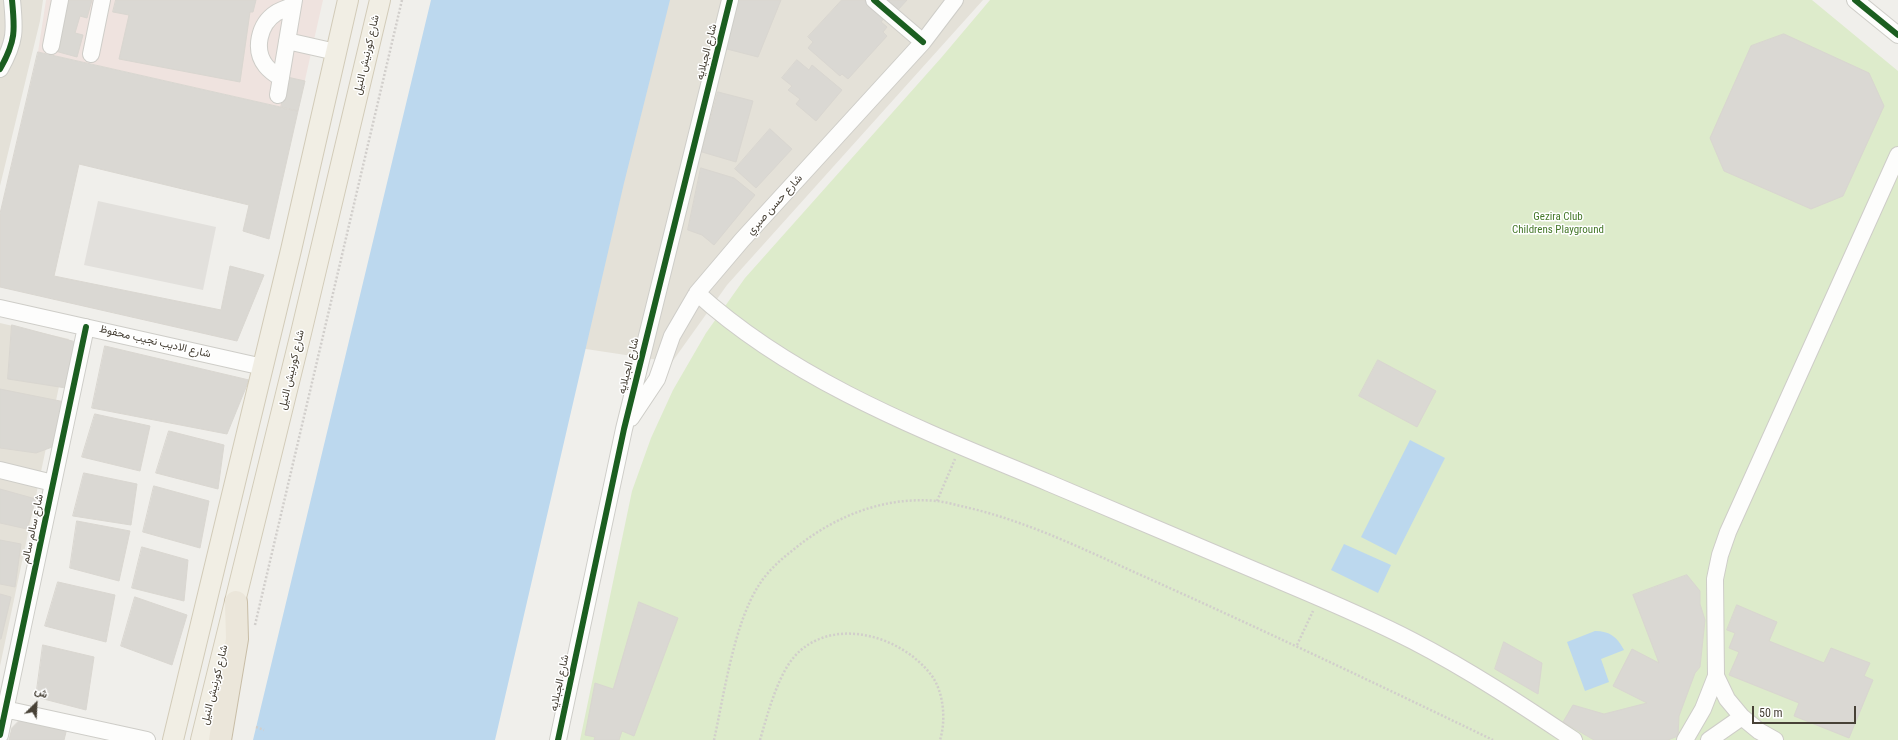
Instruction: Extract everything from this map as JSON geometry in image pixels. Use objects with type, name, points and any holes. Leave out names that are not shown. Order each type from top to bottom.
[{"type":"highway","points":[[220,740],[237,639],[236,602]]},
{"type":"main road","points":[[173,740],[263,367],[348,0]]},
{"type":"main road","name":"شارع كورنيش النيل","points":[[202,740],[380,0]]},
{"type":"main road","points":[[343,23],[358,30],[370,42]]},
{"type":"street","points":[[51,46],[60,0]]},
{"type":"street","points":[[91,54],[102,0]]},
{"type":"street","name":"شارع الجبلايه","points":[[558,740],[624,429],[730,0]]},
{"type":"street","points":[[874,0],[923,42]]},
{"type":"street","name":"شارع حسن صبري","points":[[624,429],[657,378],[672,336],[697,293],[742,240],[923,42],[955,0]]},
{"type":"street","points":[[278,95],[294,2]]},
{"type":"street","points":[[281,78],[266,67],[262,59],[259,51],[260,33],[269,18],[294,2]]},
{"type":"street","points":[[1864,3],[1898,35]]},
{"type":"street","points":[[0,69],[15,35],[8,8]]},
{"type":"street","points":[[287,41],[336,52]]},
{"type":"street","points":[[1685,740],[1703,709],[1716,676],[1715,579],[1720,555],[1728,532],[1898,155]]},
{"type":"street","points":[[697,293],[780,356],[856,398],[960,446],[1319,597],[1412,640],[1516,701],[1574,740]]},
{"type":"street","name":"شارع الاديب نجيب محفوظ","points":[[0,308],[91,324],[263,367]]},
{"type":"street","name":"شارع سالم سالم","points":[[0,735],[3,708],[53,483],[91,324]]},
{"type":"street","points":[[0,470],[53,483]]},
{"type":"street","points":[[1716,676],[1727,698],[1742,718],[1759,731],[1775,740]]},
{"type":"street","points":[[3,708],[147,740]]},
{"type":"street","points":[[1709,740],[1742,718]]},
{"type":"path","points":[[255,627],[402,0]]},
{"type":"path","points":[[937,501],[960,446]]},
{"type":"path","points":[[714,740],[734,648],[744,616],[759,585],[781,560],[807,538],[836,520],[869,507],[903,501],[937,501],[992,513],[1042,532],[1297,645],[1493,740]]},
{"type":"path","points":[[1297,645],[1319,597]]},
{"type":"path","points":[[760,740],[773,697],[784,672],[800,650],[820,638],[842,633],[869,636],[894,645],[919,660],[933,677],[942,699],[943,730],[940,740]]},
{"type":"path","points":[[256,727],[264,730]]},
{"type":"shaded area","points":[[0,0],[43,0],[40,21],[0,186]]},
{"type":"shaded area","points":[[46,0],[323,0],[298,111],[38,52]]},
{"type":"shaded area","points":[[554,0],[983,0],[727,285],[672,362],[480,333]]},
{"type":"shaded area","points":[[98,201],[216,227],[203,290],[84,265]]},
{"type":"shaded area","points":[[0,323],[69,339],[0,666]]},
{"type":"green space","name":"Gezira Club Childrens Playground","points":[[990,0],[1812,0],[1898,71],[1898,740],[580,740],[632,491],[651,438],[673,390],[706,333],[745,278],[941,58]]},
{"type":"water","points":[[431,0],[670,0],[624,183],[495,740],[253,740]]},
{"type":"water","points":[[1410,440],[1445,458],[1396,555],[1361,537]]},
{"type":"water","points":[[1344,544],[1391,565],[1378,593],[1331,570]]},
{"type":"water","points":[[1595,631],[1605,632],[1616,638],[1624,650],[1601,659],[1609,682],[1585,691],[1567,642]]},
{"type":"building","points":[[69,0],[92,0],[87,18],[80,16],[75,33],[83,35],[77,57],[55,51]]},
{"type":"building","points":[[116,0],[256,0],[253,12],[250,12],[240,82],[119,59],[129,15],[113,12]]},
{"type":"building","points":[[732,0],[781,0],[758,57],[719,47]]},
{"type":"building","points":[[842,0],[866,0],[885,17],[881,22],[887,27],[883,32],[887,36],[848,79],[842,74],[840,76],[808,48],[813,42],[808,37]]},
{"type":"building","points":[[886,0],[907,0],[898,10]]},
{"type":"building","points":[[1784,34],[1869,73],[1884,106],[1843,196],[1811,209],[1724,171],[1710,138],[1751,46]]},
{"type":"building","points":[[38,52],[298,111],[269,239],[243,231],[249,205],[79,164],[54,276],[221,310],[230,266],[264,275],[237,341],[0,287],[0,214]]},
{"type":"building","points":[[797,60],[809,70],[812,65],[842,90],[816,121],[796,104],[800,99],[788,90],[792,86],[782,78]]},
{"type":"building","points":[[287,77],[305,81],[298,111],[281,108]]},
{"type":"building","points":[[718,92],[753,101],[736,162],[702,152]]},
{"type":"building","points":[[770,129],[792,149],[756,188],[735,169]]},
{"type":"building","points":[[701,168],[734,178],[755,195],[714,245],[702,235],[688,230]]},
{"type":"building","points":[[12,325],[76,342],[66,388],[8,379]]},
{"type":"building","points":[[105,346],[249,380],[227,434],[92,408]]},
{"type":"building","points":[[1378,360],[1436,391],[1417,427],[1359,396]]},
{"type":"building","points":[[0,389],[65,402],[55,446],[36,453],[0,448]]},
{"type":"building","points":[[95,414],[150,426],[140,471],[82,457]]},
{"type":"building","points":[[169,431],[224,445],[218,489],[156,473]]},
{"type":"building","points":[[84,473],[137,484],[131,525],[73,516]]},
{"type":"building","points":[[154,486],[209,501],[200,548],[143,532]]},
{"type":"building","points":[[0,489],[36,499],[27,529],[0,523]]},
{"type":"building","points":[[77,521],[130,531],[119,581],[70,568]]},
{"type":"building","points":[[0,540],[21,544],[15,587],[0,584]]},
{"type":"building","points":[[142,547],[188,560],[184,601],[132,588]]},
{"type":"building","points":[[1687,575],[1700,591],[1700,604],[1705,620],[1700,667],[1695,673],[1679,716],[1678,736],[1668,740],[1594,740],[1563,722],[1573,705],[1604,714],[1647,703],[1613,686],[1632,649],[1659,663],[1633,595]]},
{"type":"building","points":[[58,582],[115,595],[106,642],[45,626]]},
{"type":"building","points":[[0,594],[11,597],[1,639],[0,639]]},
{"type":"building","points":[[135,597],[187,615],[172,665],[121,646]]},
{"type":"building","points":[[639,602],[678,618],[634,736],[622,731],[619,740],[594,740],[595,737],[585,735],[595,683],[613,689]]},
{"type":"building","points":[[1737,605],[1777,622],[1769,641],[1824,663],[1831,648],[1870,663],[1864,676],[1873,680],[1849,738],[1794,716],[1799,703],[1729,675],[1739,652],[1729,648],[1735,633],[1727,630]]},
{"type":"building","points":[[1504,642],[1542,663],[1538,694],[1495,669]]},
{"type":"building","points":[[43,645],[94,657],[86,710],[36,697]]},
{"type":"building","points":[[20,720],[67,728],[64,740],[9,740],[12,728]]},
{"type":"cycle path","points":[[0,69],[12,43],[14,28],[12,0]]},
{"type":"cycle path","points":[[558,740],[624,429],[730,0]]},
{"type":"cycle path","points":[[874,0],[923,42]]},
{"type":"cycle path","points":[[1855,0],[1898,35]]},
{"type":"cycle path","points":[[0,735],[86,327]]}]
